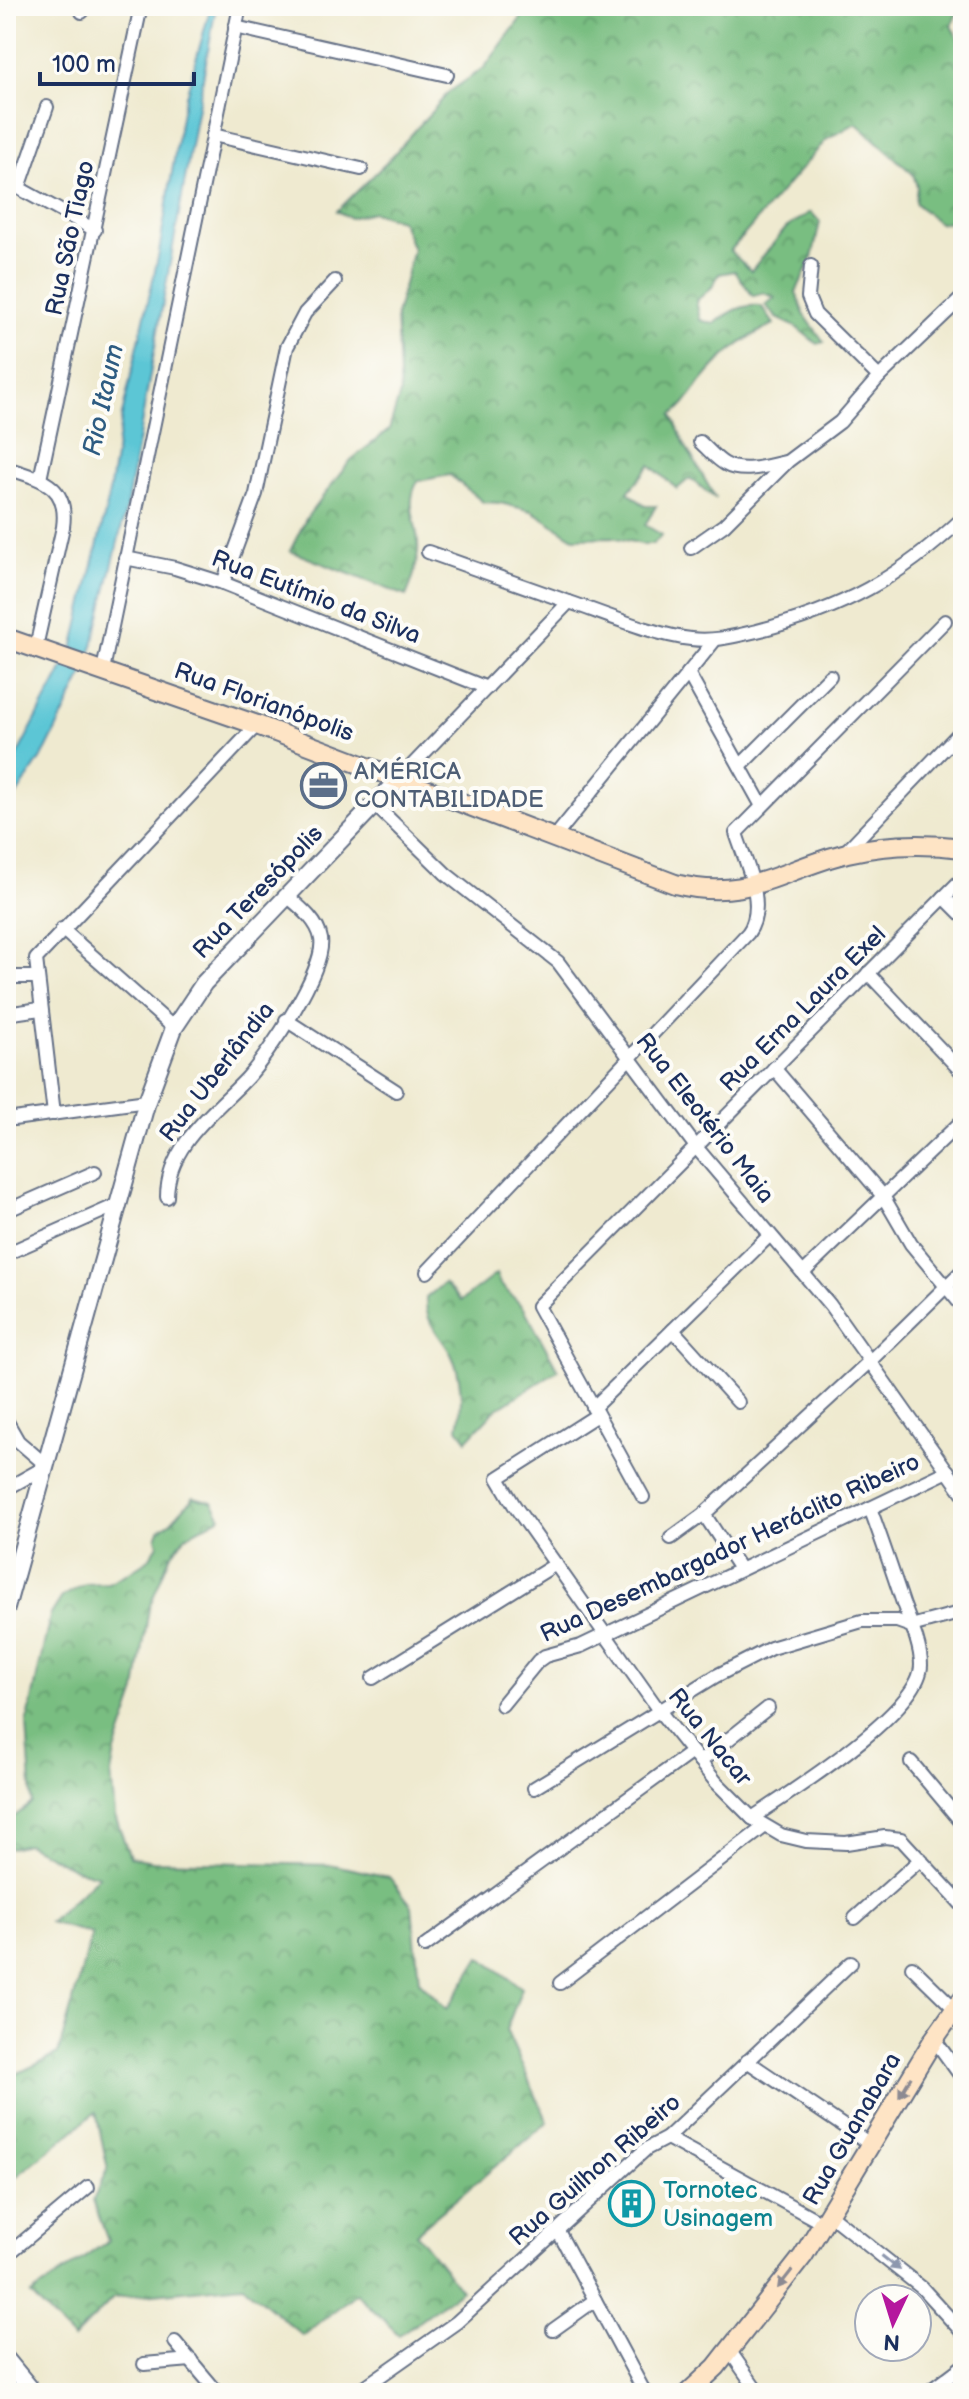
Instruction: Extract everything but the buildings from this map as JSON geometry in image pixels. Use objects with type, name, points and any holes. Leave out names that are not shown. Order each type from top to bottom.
[{"type":"main road","name":"Rua Florianópolis","points":[[6,638],[257,725],[675,884],[724,891],[753,886],[844,854],[906,844],[963,848]]},
{"type":"main road","name":"Rua Guanabara","points":[[688,2393],[729,2350],[803,2256],[959,2003]]},
{"type":"street","name":"Rua São Tiago","points":[[40,479],[141,6]]},
{"type":"street","points":[[95,667],[125,558],[240,6]]},
{"type":"street","points":[[235,27],[447,75]]},
{"type":"street","points":[[19,188],[47,107]]},
{"type":"street","points":[[213,135],[361,169]]},
{"type":"street","points":[[6,181],[95,230]]},
{"type":"street","points":[[811,266],[808,297],[815,314],[879,377]]},
{"type":"street","points":[[223,583],[256,494],[287,347],[305,313],[335,281]]},
{"type":"street","points":[[691,548],[724,525],[788,461],[840,422],[879,377],[963,297]]},
{"type":"street","points":[[700,442],[734,468],[764,467],[788,461]]},
{"type":"street","points":[[6,468],[40,479],[59,494],[65,517],[36,647]]},
{"type":"street","points":[[428,552],[569,602],[687,639],[715,640],[794,621],[857,596],[910,565],[963,518]]},
{"type":"street","name":"Rua Eutímio da Silva","points":[[125,558],[175,568],[223,583],[487,688]]},
{"type":"street","name":"Rua Teresópolis","points":[[6,1608],[147,1101],[174,1028],[213,971],[569,602]]},
{"type":"street","points":[[427,1272],[748,933],[756,907],[753,886],[736,833],[945,621]]},
{"type":"street","points":[[554,838],[715,640]]},
{"type":"street","points":[[688,673],[762,806]]},
{"type":"street","points":[[740,766],[830,676]]},
{"type":"street","points":[[54,1114],[36,959],[257,725]]},
{"type":"street","points":[[844,854],[963,729]]},
{"type":"street","name":"Rua Eleotério Maia","points":[[375,805],[446,874],[558,962],[696,1147],[804,1272],[871,1360],[963,1493]]},
{"type":"street","name":"Rua Erna Laura Exel","points":[[595,1412],[538,1306],[963,878]]},
{"type":"street","name":"Rua Uberlândia","points":[[167,1197],[171,1172],[193,1133],[250,1074],[317,967],[321,944],[318,931],[311,919],[287,896]]},
{"type":"street","points":[[944,897],[963,916]]},
{"type":"street","points":[[62,929],[174,1028]]},
{"type":"street","points":[[868,973],[963,1073]]},
{"type":"street","points":[[6,977],[36,977]]},
{"type":"street","points":[[6,1014],[40,1009]]},
{"type":"street","points":[[286,1020],[396,1091]]},
{"type":"street","points":[[774,1068],[883,1196],[911,1244],[963,1307]]},
{"type":"street","points":[[6,1120],[147,1101]]},
{"type":"street","points":[[804,1272],[963,1120]]},
{"type":"street","points":[[6,1211],[95,1172]]},
{"type":"street","points":[[6,1254],[119,1204]]},
{"type":"street","points":[[643,1497],[595,1412],[770,1235]]},
{"type":"street","points":[[671,1538],[704,1514],[871,1360],[963,1270]]},
{"type":"street","points":[[673,1330],[738,1402]]},
{"type":"street","name":"Rua Nacar","points":[[595,1412],[498,1478],[660,1712],[696,1757],[764,1827],[792,1838],[820,1843],[893,1837],[908,1845],[963,1906]]},
{"type":"street","points":[[6,1420],[18,1441],[47,1466],[6,1489]]},
{"type":"street","name":"Rua Desembargador Heráclito Ribeiro","points":[[502,1705],[545,1656],[572,1650],[948,1471]]},
{"type":"street","points":[[752,1818],[849,1752],[910,1691],[920,1674],[921,1663],[911,1626],[870,1508]]},
{"type":"street","points":[[704,1514],[740,1569]]},
{"type":"street","points":[[373,1678],[556,1564]]},
{"type":"street","points":[[534,1788],[744,1660],[794,1640],[862,1621],[897,1621],[911,1626],[963,1612]]},
{"type":"street","points":[[425,1946],[768,1708]]},
{"type":"street","points":[[911,1762],[963,1824]]},
{"type":"street","points":[[560,1983],[764,1827]]},
{"type":"street","points":[[855,1918],[921,1859]]},
{"type":"street","name":"Rua Guilhon Ribeiro","points":[[356,2393],[457,2322],[646,2149],[667,2138],[851,1963]]},
{"type":"street","points":[[912,1967],[959,2003]]},
{"type":"street","points":[[934,2039],[963,2079]]},
{"type":"street","points":[[747,2061],[870,2144]]},
{"type":"street","points":[[667,2138],[827,2220],[922,2288],[963,2333]]},
{"type":"street","points":[[6,2256],[88,2187]]},
{"type":"street","points":[[558,2231],[645,2393]]},
{"type":"street","points":[[553,2330],[595,2300]]},
{"type":"street","points":[[175,2342],[218,2393]]},
{"type":"street","points":[[729,2350],[759,2393]]},
{"type":"street","points":[[6,2359],[24,2389]]},
{"type":"street","points":[[144,2364],[191,2360]]},
{"type":"street","points":[[927,2393],[963,2366]]},
{"type":"green space","points":[[530,6],[963,6],[963,12],[957,13],[951,26],[963,47],[963,212],[948,222],[939,223],[915,203],[917,186],[913,174],[856,123],[826,140],[730,251],[751,271],[786,228],[811,212],[820,222],[812,258],[796,292],[804,314],[824,342],[817,344],[796,327],[777,318],[765,305],[775,298],[764,293],[753,296],[735,271],[719,274],[712,287],[696,301],[700,320],[714,324],[736,310],[761,306],[774,324],[725,356],[672,415],[685,445],[716,499],[690,478],[677,489],[650,465],[628,492],[645,506],[656,506],[645,525],[662,535],[653,544],[641,544],[613,537],[574,538],[532,511],[483,502],[450,475],[418,481],[412,499],[417,557],[406,596],[290,551],[307,517],[351,460],[389,430],[400,394],[396,316],[413,249],[401,220],[372,212],[350,218],[337,211],[386,163],[449,92],[484,68]]},
{"type":"green space","points":[[496,1274],[500,1284],[524,1308],[558,1370],[494,1411],[467,1440],[458,1428],[461,1400],[457,1372],[451,1354],[430,1322],[426,1298],[444,1283],[461,1301]]},
{"type":"green space","points":[[194,1497],[212,1502],[221,1517],[186,1536],[170,1556],[149,1608],[136,1691],[115,1752],[111,1774],[115,1816],[130,1857],[153,1861],[334,1865],[389,1877],[412,1906],[419,1981],[447,2009],[480,1957],[522,1988],[506,2030],[548,2122],[416,2233],[461,2290],[399,2335],[356,2293],[303,2336],[243,2285],[113,2298],[73,2339],[31,2295],[108,2241],[93,2200],[108,2170],[96,2112],[6,2185],[6,2079],[58,2054],[92,1934],[49,1922],[99,1876],[75,1869],[27,1844],[6,1849],[6,1823],[32,1803],[27,1724],[50,1616],[62,1597],[85,1584],[108,1583],[148,1560],[158,1545],[156,1538],[159,1530],[171,1522]]},
{"type":"water","points":[[211,6],[216,6],[126,509],[93,645],[84,673],[46,750],[6,811],[6,776],[73,649],[107,505],[122,415],[159,253],[182,110]]},
{"type":"place","name":"AMÉRICA CONTABILIDADE","points":[[323,785]]},
{"type":"place","name":"Tornotec Usinagem","points":[[632,2204]]},
{"type":"water label","name":"Rio Itaum","points":[[104,400]]}]
